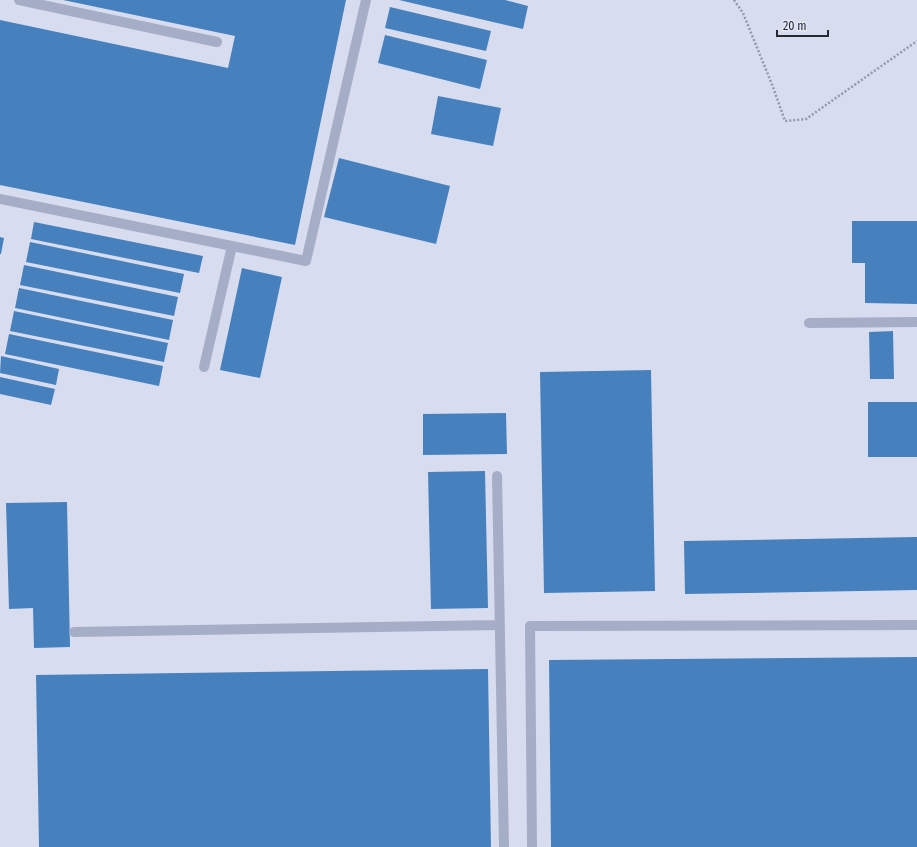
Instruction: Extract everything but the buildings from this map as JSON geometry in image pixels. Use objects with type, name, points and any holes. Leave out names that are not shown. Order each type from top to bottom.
[{"type":"street","points":[[19,0],[216,42]]},
{"type":"street","points":[[0,199],[306,261],[366,0]]},
{"type":"street","points":[[204,367],[232,246]]},
{"type":"street","points":[[809,323],[917,322]]},
{"type":"street","points":[[497,476],[504,847]]},
{"type":"street","points":[[74,632],[500,625]]},
{"type":"street","points":[[532,847],[530,626],[917,625]]},
{"type":"path","points":[[734,0],[743,13],[773,86],[785,121],[806,119],[917,40]]}]
